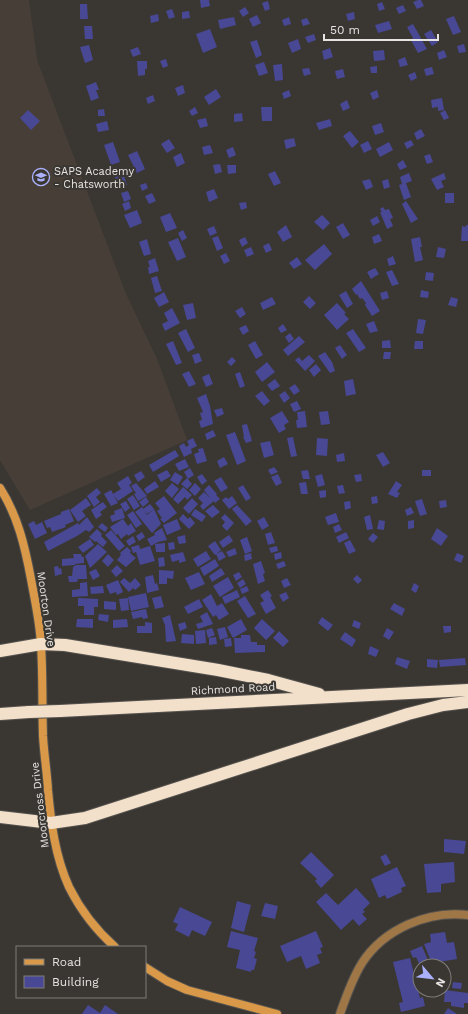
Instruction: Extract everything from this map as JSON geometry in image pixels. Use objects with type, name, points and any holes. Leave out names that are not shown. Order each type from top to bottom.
[{"type":"highway","points":[[0,651],[41,644],[65,645],[218,670],[268,680],[329,697]]},
{"type":"highway","name":"Richmond Road","points":[[0,714],[468,690]]},
{"type":"highway","points":[[0,817],[51,823],[85,818],[408,714],[468,702]]},
{"type":"street","name":"Moorton Drive","points":[[0,488],[7,499],[19,526],[27,554],[41,644],[44,738]]},
{"type":"street","name":"Moorcross Drive","points":[[44,738],[51,823],[56,849],[70,888],[94,924],[114,946]]},
{"type":"street","points":[[340,1014],[354,977],[362,962],[377,945],[407,924],[422,918],[440,915],[468,915]]},
{"type":"street","points":[[146,968],[167,981],[187,990],[277,1014]]},
{"type":"shaded area","name":"SAPS Academy - Chatsworth","points":[[0,0],[29,0],[37,60],[126,294],[157,359],[187,440],[30,510],[0,460]]},
{"type":"building","points":[[200,0],[209,0],[210,6],[201,8]]},
{"type":"building","points":[[421,0],[424,6],[417,9],[413,2]]},
{"type":"building","points":[[268,1],[270,9],[265,11],[262,3]]},
{"type":"building","points":[[382,2],[385,9],[379,11],[377,4]]},
{"type":"building","points":[[80,4],[87,4],[88,19],[80,19]]},
{"type":"building","points":[[403,5],[406,11],[399,14],[396,8]]},
{"type":"building","points":[[245,7],[249,13],[243,17],[239,11]]},
{"type":"building","points":[[172,9],[175,17],[169,19],[166,11]]},
{"type":"building","points":[[189,11],[190,18],[182,19],[182,12]]},
{"type":"building","points":[[354,12],[355,19],[348,21],[346,14]]},
{"type":"building","points":[[158,14],[159,21],[151,23],[150,16]]},
{"type":"building","points":[[257,15],[261,23],[253,27],[249,19]]},
{"type":"building","points":[[454,16],[461,32],[453,35],[446,19]]},
{"type":"building","points":[[234,17],[236,25],[220,29],[218,20]]},
{"type":"building","points":[[289,17],[291,24],[284,26],[282,20]]},
{"type":"building","points":[[307,18],[310,24],[303,26],[301,20]]},
{"type":"building","points":[[389,21],[392,29],[378,33],[375,25]]},
{"type":"building","points":[[413,24],[427,49],[418,53],[411,40],[413,38],[407,27]]},
{"type":"building","points":[[84,26],[92,26],[93,39],[85,39]]},
{"type":"building","points":[[210,29],[217,47],[203,53],[196,34]]},
{"type":"building","points":[[431,30],[438,42],[432,46],[424,34]]},
{"type":"building","points":[[314,34],[316,40],[308,43],[305,37]]},
{"type":"building","points":[[298,39],[301,49],[292,53],[288,43]]},
{"type":"building","points":[[257,40],[262,55],[256,58],[250,42]]},
{"type":"building","points":[[464,44],[466,52],[459,53],[457,46]]},
{"type":"building","points":[[89,45],[93,60],[85,63],[80,47]]},
{"type":"building","points":[[138,47],[141,54],[133,57],[130,50]]},
{"type":"building","points":[[330,48],[333,57],[324,60],[322,51]]},
{"type":"building","points":[[384,50],[385,60],[374,61],[373,51]]},
{"type":"building","points":[[444,50],[447,57],[439,60],[437,53]]},
{"type":"building","points":[[405,57],[408,65],[400,67],[398,60]]},
{"type":"building","points":[[166,59],[168,66],[163,68],[160,61]]},
{"type":"building","points":[[137,61],[147,61],[145,75],[138,76]]},
{"type":"building","points":[[264,62],[268,73],[259,76],[255,65]]},
{"type":"building","points":[[282,64],[283,80],[275,81],[273,65]]},
{"type":"building","points":[[377,66],[377,73],[371,73],[370,67]]},
{"type":"building","points":[[432,67],[434,74],[426,76],[424,69]]},
{"type":"building","points":[[309,68],[311,74],[304,76],[302,69]]},
{"type":"building","points":[[343,69],[345,77],[337,79],[335,71]]},
{"type":"building","points":[[415,72],[417,78],[411,81],[408,75]]},
{"type":"building","points":[[96,82],[99,90],[96,90],[99,98],[91,101],[86,86]]},
{"type":"building","points":[[183,85],[185,93],[178,96],[175,88]]},
{"type":"building","points":[[216,89],[221,97],[209,105],[204,97]]},
{"type":"building","points":[[289,90],[291,96],[284,99],[282,93]]},
{"type":"building","points":[[377,90],[379,97],[373,100],[370,93]]},
{"type":"building","points":[[153,95],[155,101],[148,104],[146,98]]},
{"type":"building","points":[[442,98],[444,110],[438,111],[438,107],[432,108],[431,100]]},
{"type":"building","points":[[347,100],[350,108],[343,111],[340,104]]},
{"type":"building","points":[[195,107],[198,113],[192,116],[189,111]]},
{"type":"building","points":[[261,107],[272,107],[272,121],[262,121]]},
{"type":"building","points":[[104,109],[105,116],[98,116],[98,110]]},
{"type":"building","points":[[28,110],[40,121],[31,130],[20,118]]},
{"type":"building","points":[[445,110],[449,118],[444,120],[440,113]]},
{"type":"building","points":[[242,113],[243,121],[234,122],[234,114]]},
{"type":"building","points":[[206,118],[208,126],[200,128],[197,120]]},
{"type":"building","points":[[330,119],[332,126],[319,130],[316,123]]},
{"type":"building","points":[[107,121],[109,130],[98,132],[96,124]]},
{"type":"building","points":[[381,123],[384,132],[375,135],[372,126]]},
{"type":"building","points":[[421,129],[425,136],[417,140],[414,133]]},
{"type":"building","points":[[350,131],[359,142],[352,148],[343,136]]},
{"type":"building","points":[[294,138],[296,146],[286,149],[284,140]]},
{"type":"building","points":[[169,139],[175,148],[167,153],[161,144]]},
{"type":"building","points":[[411,140],[414,145],[407,149],[404,143]]},
{"type":"building","points":[[368,141],[372,149],[364,153],[360,145]]},
{"type":"building","points":[[113,142],[120,162],[111,165],[104,145]]},
{"type":"building","points":[[389,142],[393,150],[380,157],[376,149]]},
{"type":"building","points":[[210,145],[213,153],[204,155],[202,147]]},
{"type":"building","points":[[233,147],[236,155],[229,158],[226,150]]},
{"type":"building","points":[[137,151],[145,169],[137,173],[128,155]]},
{"type":"building","points":[[181,153],[185,163],[177,167],[173,157]]},
{"type":"building","points":[[430,154],[433,162],[427,164],[424,156]]},
{"type":"building","points":[[403,160],[407,167],[400,170],[397,164]]},
{"type":"building","points":[[220,164],[222,172],[215,174],[213,165]]},
{"type":"building","points":[[227,165],[236,165],[236,173],[228,174]]},
{"type":"building","points":[[122,169],[127,185],[119,188],[113,172]]},
{"type":"building","points":[[275,171],[281,183],[274,186],[268,174]]},
{"type":"building","points":[[409,173],[412,181],[406,183],[411,197],[404,200],[399,185],[402,184],[400,177]]},
{"type":"building","points":[[444,173],[446,179],[441,181],[444,187],[437,190],[431,179]]},
{"type":"building","points":[[370,179],[373,187],[366,190],[362,181]]},
{"type":"building","points":[[388,179],[390,187],[384,189],[382,181]]},
{"type":"building","points":[[146,183],[148,188],[142,191],[140,185]]},
{"type":"building","points":[[214,189],[218,198],[209,202],[206,192]]},
{"type":"building","points":[[128,191],[131,199],[124,202],[121,193]]},
{"type":"building","points":[[152,193],[156,201],[149,204],[145,196]]},
{"type":"building","points":[[445,193],[454,193],[454,203],[445,203]]},
{"type":"building","points":[[129,201],[131,208],[125,211],[122,204]]},
{"type":"building","points":[[406,201],[418,219],[411,223],[402,204]]},
{"type":"building","points":[[246,202],[247,208],[241,210],[239,203]]},
{"type":"building","points":[[383,207],[385,210],[389,209],[393,218],[390,219],[393,226],[387,229],[380,212],[382,212],[380,209]]},
{"type":"building","points":[[137,210],[142,223],[130,228],[124,215]]},
{"type":"building","points":[[170,213],[177,228],[166,232],[160,217]]},
{"type":"building","points":[[322,215],[330,223],[323,230],[314,222]]},
{"type":"building","points":[[377,216],[380,222],[373,226],[370,220]]},
{"type":"building","points":[[343,223],[350,235],[343,239],[336,227]]},
{"type":"building","points":[[286,225],[292,237],[283,242],[277,232]]},
{"type":"building","points":[[466,225],[468,225],[468,241],[461,241],[462,226],[466,227]]},
{"type":"building","points":[[214,226],[217,233],[210,236],[207,229]]},
{"type":"building","points":[[183,230],[187,238],[182,241],[178,233]]},
{"type":"building","points":[[379,234],[382,241],[374,244],[372,237]]},
{"type":"building","points":[[218,236],[223,248],[217,251],[212,238]]},
{"type":"building","points":[[245,237],[248,243],[242,247],[239,240]]},
{"type":"building","points":[[420,237],[422,247],[420,247],[423,260],[415,262],[411,239]]},
{"type":"building","points":[[178,238],[186,257],[177,261],[168,242]]},
{"type":"building","points":[[147,239],[151,254],[144,256],[139,242]]},
{"type":"building","points":[[269,243],[272,250],[266,253],[263,246]]},
{"type":"building","points":[[324,244],[332,254],[315,270],[305,260]]},
{"type":"building","points":[[251,247],[254,254],[247,257],[244,250]]},
{"type":"building","points":[[438,247],[446,249],[444,258],[436,257]]},
{"type":"building","points":[[226,253],[230,261],[224,264],[220,256]]},
{"type":"building","points":[[393,256],[396,264],[389,266],[387,259]]},
{"type":"building","points":[[297,257],[302,264],[294,269],[289,263]]},
{"type":"building","points":[[155,258],[159,271],[149,274],[148,267],[150,267],[148,261]]},
{"type":"building","points":[[375,268],[379,274],[371,279],[367,272]]},
{"type":"building","points":[[392,270],[399,284],[392,286],[386,272]]},
{"type":"building","points":[[426,272],[434,273],[433,281],[425,280]]},
{"type":"building","points":[[157,276],[162,291],[155,293],[151,278]]},
{"type":"building","points":[[361,281],[380,311],[372,316],[365,305],[366,303],[362,298],[360,299],[357,294],[356,295],[352,289]]},
{"type":"building","points":[[421,290],[429,292],[428,298],[420,297]]},
{"type":"building","points":[[346,291],[353,304],[347,308],[339,295]]},
{"type":"building","points":[[387,291],[389,298],[382,300],[380,293]]},
{"type":"building","points":[[164,292],[169,302],[159,307],[154,298]]},
{"type":"building","points":[[309,296],[316,303],[310,309],[303,302]]},
{"type":"building","points":[[272,297],[276,304],[263,310],[260,303]]},
{"type":"building","points":[[451,297],[458,299],[456,307],[448,305]]},
{"type":"building","points":[[193,303],[196,318],[187,320],[183,305]]},
{"type":"building","points":[[337,303],[349,319],[337,330],[324,315]]},
{"type":"building","points":[[242,307],[246,314],[240,318],[235,311]]},
{"type":"building","points":[[172,308],[180,323],[165,331],[162,324],[168,321],[164,313]]},
{"type":"building","points":[[418,319],[426,320],[423,334],[416,333]]},
{"type":"building","points":[[374,321],[378,331],[370,333],[366,324]]},
{"type":"building","points":[[283,324],[287,330],[281,333],[278,328]]},
{"type":"building","points":[[246,325],[249,331],[243,335],[239,328]]},
{"type":"building","points":[[186,329],[195,348],[188,352],[178,333]]},
{"type":"building","points":[[353,329],[366,348],[359,352],[346,333]]},
{"type":"building","points":[[290,333],[294,339],[289,343],[285,337]]},
{"type":"building","points":[[299,336],[305,342],[288,356],[283,350]]},
{"type":"building","points":[[390,340],[391,348],[382,348],[382,341]]},
{"type":"building","points":[[173,341],[182,363],[176,365],[166,344]]},
{"type":"building","points":[[255,341],[263,355],[256,359],[248,345]]},
{"type":"building","points":[[415,341],[423,341],[423,349],[414,349]]},
{"type":"building","points":[[340,345],[347,355],[342,359],[335,348]]},
{"type":"building","points":[[325,352],[332,362],[335,371],[330,373],[318,356]]},
{"type":"building","points":[[384,352],[391,352],[390,359],[383,359]]},
{"type":"building","points":[[199,353],[202,361],[195,364],[192,355]]},
{"type":"building","points":[[309,355],[315,361],[305,371],[295,360],[299,357],[302,361]]},
{"type":"building","points":[[232,357],[236,361],[231,366],[227,362]]},
{"type":"building","points":[[267,362],[275,372],[262,382],[255,372]]},
{"type":"building","points":[[316,364],[321,370],[314,377],[309,370]]},
{"type":"building","points":[[189,371],[196,384],[189,387],[182,374]]},
{"type":"building","points":[[240,372],[245,386],[240,388],[235,374]]},
{"type":"building","points":[[209,374],[213,384],[206,387],[202,377]]},
{"type":"building","points":[[275,379],[280,386],[272,391],[267,385]]},
{"type":"building","points":[[353,379],[356,394],[346,396],[344,381]]},
{"type":"building","points":[[295,384],[300,391],[294,395],[289,388]]},
{"type":"building","points":[[262,391],[270,401],[264,406],[255,396]]},
{"type":"building","points":[[285,391],[290,398],[284,403],[279,395]]},
{"type":"building","points":[[206,394],[213,424],[201,428],[199,421],[202,420],[200,413],[203,412],[197,398]]},
{"type":"building","points":[[297,401],[301,409],[294,412],[290,404]]},
{"type":"building","points":[[222,408],[224,414],[217,417],[214,410]]},
{"type":"building","points":[[282,411],[289,422],[284,425],[286,429],[279,433],[270,418]]},
{"type":"building","points":[[305,411],[307,427],[297,428],[297,412]]},
{"type":"building","points":[[328,411],[330,424],[321,425],[319,412]]},
{"type":"building","points":[[247,424],[252,441],[246,443],[243,437],[242,425]]},
{"type":"building","points":[[213,430],[216,436],[207,440],[205,434]]},
{"type":"building","points":[[235,432],[246,461],[237,465],[226,435]]},
{"type":"building","points":[[293,437],[297,456],[291,457],[287,438]]},
{"type":"building","points":[[193,438],[197,446],[191,449],[192,453],[184,457],[179,446],[184,443],[186,447],[189,445],[187,441]]},
{"type":"building","points":[[317,438],[328,439],[327,456],[316,455]]},
{"type":"building","points":[[270,441],[274,455],[264,458],[260,443]]},
{"type":"building","points":[[203,448],[207,461],[197,464],[194,454],[199,452],[198,449]]},
{"type":"building","points":[[175,450],[179,456],[153,472],[149,465]]},
{"type":"building","points":[[383,452],[390,463],[383,467],[376,455]]},
{"type":"building","points":[[344,453],[345,461],[337,462],[336,455]]},
{"type":"building","points":[[224,457],[228,464],[220,468],[217,461]]},
{"type":"building","points":[[185,459],[189,467],[179,471],[175,464]]},
{"type":"building","points":[[274,467],[278,472],[271,475],[268,470]]},
{"type":"building","points":[[190,468],[194,475],[188,479],[184,472]]},
{"type":"building","points":[[167,470],[171,476],[161,482],[157,475]]},
{"type":"building","points":[[308,470],[310,479],[303,479],[301,471]]},
{"type":"building","points":[[422,470],[431,470],[431,476],[422,476]]},
{"type":"building","points":[[141,471],[145,477],[138,482],[134,475]]},
{"type":"building","points":[[175,472],[183,477],[178,485],[170,480]]},
{"type":"building","points":[[202,474],[207,481],[202,485],[197,477]]},
{"type":"building","points":[[278,474],[282,483],[276,486],[271,477]]},
{"type":"building","points":[[322,474],[325,485],[318,487],[315,476]]},
{"type":"building","points":[[361,474],[362,481],[356,482],[354,475]]},
{"type":"building","points":[[128,476],[132,483],[129,485],[133,491],[118,501],[113,494],[121,489],[117,483]]},
{"type":"building","points":[[221,477],[228,488],[221,492],[214,481]]},
{"type":"building","points":[[187,478],[192,484],[187,489],[181,484]]},
{"type":"building","points":[[155,481],[159,487],[147,494],[144,489]]},
{"type":"building","points":[[396,481],[402,485],[397,492],[400,493],[397,498],[388,494]]},
{"type":"building","points":[[306,482],[308,494],[301,494],[299,483]]},
{"type":"building","points":[[136,483],[147,496],[138,501],[134,494],[136,493],[131,486]]},
{"type":"building","points":[[172,483],[179,489],[172,498],[165,491]]},
{"type":"building","points":[[195,483],[201,489],[195,496],[189,490]]},
{"type":"building","points":[[209,485],[220,499],[215,503],[214,501],[203,510],[200,506],[203,503],[198,498],[204,492],[210,498],[204,490]]},
{"type":"building","points":[[243,485],[251,498],[246,501],[238,488]]},
{"type":"building","points":[[343,485],[345,493],[339,494],[337,486]]},
{"type":"building","points":[[183,487],[192,495],[187,500],[185,497],[178,504],[173,499]]},
{"type":"building","points":[[97,488],[101,493],[96,497],[100,502],[94,507],[87,496]]},
{"type":"building","points":[[111,490],[118,503],[111,506],[104,494]]},
{"type":"building","points":[[326,490],[326,497],[320,498],[319,491]]},
{"type":"building","points":[[133,495],[140,506],[134,510],[127,499]]},
{"type":"building","points":[[164,496],[177,513],[164,523],[160,519],[162,518],[157,511],[160,509],[155,503]]},
{"type":"building","points":[[232,496],[237,503],[229,509],[222,500],[226,497],[228,499]]},
{"type":"building","points":[[377,496],[378,503],[372,504],[371,497]]},
{"type":"building","points":[[146,497],[149,502],[143,507],[139,502]]},
{"type":"building","points":[[86,498],[91,505],[82,511],[86,516],[78,522],[70,510]]},
{"type":"building","points":[[192,498],[198,504],[189,514],[183,508]]},
{"type":"building","points":[[422,499],[427,514],[420,516],[415,501]]},
{"type":"building","points":[[446,500],[447,507],[440,508],[439,501]]},
{"type":"building","points":[[126,501],[130,508],[125,512],[120,504]]},
{"type":"building","points":[[350,501],[351,508],[345,510],[344,502]]},
{"type":"building","points":[[103,502],[107,507],[100,512],[102,515],[96,519],[91,510]]},
{"type":"building","points":[[150,504],[154,509],[147,514],[143,509]]},
{"type":"building","points":[[213,505],[220,512],[212,518],[205,511]]},
{"type":"building","points":[[237,505],[252,521],[246,526],[232,509]]},
{"type":"building","points":[[142,507],[147,515],[154,509],[161,524],[152,533],[135,512]]},
{"type":"building","points":[[411,507],[414,513],[407,516],[405,510]]},
{"type":"building","points":[[122,508],[125,518],[112,522],[110,516],[115,514],[114,511]]},
{"type":"building","points":[[69,509],[74,521],[65,525],[66,527],[52,532],[50,527],[47,528],[44,521]]},
{"type":"building","points":[[195,509],[206,516],[202,522],[191,515]]},
{"type":"building","points":[[133,511],[142,524],[136,528],[127,515]]},
{"type":"building","points":[[336,513],[339,522],[328,525],[325,517]]},
{"type":"building","points":[[183,514],[188,519],[190,517],[195,523],[189,529],[179,519]]},
{"type":"building","points":[[225,514],[234,523],[227,531],[222,526],[225,522],[221,518]]},
{"type":"building","points":[[370,515],[373,529],[367,530],[364,517]]},
{"type":"building","points":[[87,517],[94,527],[89,532],[86,530],[48,551],[44,542],[78,523],[79,525]]},
{"type":"building","points":[[264,517],[269,526],[262,530],[257,521]]},
{"type":"building","points":[[123,519],[128,526],[131,523],[136,531],[128,536],[127,534],[121,539],[110,527]]},
{"type":"building","points":[[177,519],[181,529],[167,535],[163,525]]},
{"type":"building","points":[[379,520],[385,521],[384,530],[377,529]]},
{"type":"building","points":[[414,520],[414,528],[408,529],[408,521]]},
{"type":"building","points":[[34,521],[36,525],[42,522],[47,533],[35,539],[28,524]]},
{"type":"building","points":[[102,523],[108,528],[105,532],[98,527]]},
{"type":"building","points":[[339,524],[342,530],[335,533],[333,527]]},
{"type":"building","points":[[162,528],[167,540],[158,542],[151,546],[147,539],[155,535],[154,533]]},
{"type":"building","points":[[437,528],[448,536],[441,546],[431,539]]},
{"type":"building","points":[[97,529],[107,542],[103,547],[89,537]]},
{"type":"building","points":[[111,530],[125,546],[119,551],[105,535]]},
{"type":"building","points":[[142,532],[145,537],[139,541],[136,536]]},
{"type":"building","points":[[271,532],[275,543],[268,545],[265,534]]},
{"type":"building","points":[[346,532],[349,538],[339,543],[336,537]]},
{"type":"building","points":[[373,533],[378,537],[373,543],[368,539]]},
{"type":"building","points":[[185,535],[186,543],[179,544],[177,537]]},
{"type":"building","points":[[229,535],[233,541],[223,548],[219,542]]},
{"type":"building","points":[[133,536],[136,542],[129,546],[126,541]]},
{"type":"building","points":[[247,537],[252,551],[245,554],[240,540]]},
{"type":"building","points":[[90,539],[94,545],[83,553],[78,547]]},
{"type":"building","points":[[350,540],[356,551],[349,554],[344,543]]},
{"type":"building","points":[[215,541],[221,550],[215,555],[208,546]]},
{"type":"building","points":[[174,542],[175,549],[169,550],[168,543]]},
{"type":"building","points":[[165,543],[165,552],[156,552],[155,544]]},
{"type":"building","points":[[98,544],[107,552],[90,568],[85,556]]},
{"type":"building","points":[[139,545],[140,549],[150,546],[155,561],[140,565],[136,552],[133,553],[131,547]]},
{"type":"building","points":[[277,546],[278,551],[271,553],[269,548]]},
{"type":"building","points":[[127,547],[131,551],[130,553],[136,558],[126,567],[117,560],[121,555],[120,553]]},
{"type":"building","points":[[235,548],[237,554],[229,557],[226,552]]},
{"type":"building","points":[[206,551],[211,559],[198,567],[193,559]]},
{"type":"building","points":[[222,551],[226,557],[219,561],[216,554]]},
{"type":"building","points":[[183,552],[186,561],[179,563],[179,560],[172,562],[170,555]]},
{"type":"building","points":[[281,552],[282,558],[275,560],[274,554]]},
{"type":"building","points":[[251,553],[252,559],[245,561],[244,555]]},
{"type":"building","points":[[457,553],[464,556],[461,563],[454,560]]},
{"type":"building","points":[[73,554],[81,554],[82,557],[84,557],[84,563],[62,566],[62,559],[74,558]]},
{"type":"building","points":[[108,554],[114,560],[108,567],[102,561]]},
{"type":"building","points":[[164,557],[165,566],[159,567],[158,558]]},
{"type":"building","points":[[215,559],[219,566],[204,576],[200,568]]},
{"type":"building","points":[[261,561],[265,573],[263,574],[265,581],[258,584],[253,564]]},
{"type":"building","points":[[284,561],[286,566],[278,569],[276,564]]},
{"type":"building","points":[[76,565],[86,565],[87,579],[78,579],[77,582],[69,582],[68,576],[72,576],[73,567]]},
{"type":"building","points":[[117,565],[123,571],[116,577],[111,571]]},
{"type":"building","points":[[58,566],[59,569],[61,568],[62,574],[55,576],[54,567]]},
{"type":"building","points":[[221,568],[225,574],[212,582],[209,576]]},
{"type":"building","points":[[96,569],[100,576],[93,580],[89,572]]},
{"type":"building","points":[[159,570],[174,571],[173,579],[167,578],[167,584],[159,584]]},
{"type":"building","points":[[199,572],[205,584],[191,590],[185,578]]},
{"type":"building","points":[[239,572],[242,577],[236,581],[233,575]]},
{"type":"building","points":[[153,575],[155,584],[157,583],[159,590],[147,593],[145,577]]},
{"type":"building","points":[[357,575],[362,580],[358,584],[353,579]]},
{"type":"building","points":[[228,577],[234,588],[220,597],[213,586]]},
{"type":"building","points":[[124,578],[130,583],[135,578],[141,585],[135,590],[133,588],[129,592],[120,582]]},
{"type":"building","points":[[287,578],[291,585],[284,588],[281,581]]},
{"type":"building","points":[[243,579],[246,584],[240,588],[237,583]]},
{"type":"building","points":[[118,580],[123,592],[117,595],[116,592],[110,594],[106,585]]},
{"type":"building","points":[[87,582],[88,596],[72,597],[72,590],[80,589],[80,583]]},
{"type":"building","points":[[414,583],[419,586],[416,593],[411,590]]},
{"type":"building","points":[[103,586],[104,593],[91,594],[90,587]]},
{"type":"building","points":[[247,586],[249,591],[242,594],[240,589]]},
{"type":"building","points":[[237,590],[240,597],[225,604],[222,597]]},
{"type":"building","points":[[268,590],[272,596],[270,597],[276,608],[266,614],[260,603],[264,601],[260,595]]},
{"type":"building","points":[[286,592],[289,598],[283,602],[279,595]]},
{"type":"building","points":[[146,593],[149,607],[131,611],[128,597]]},
{"type":"building","points":[[211,594],[217,606],[222,603],[229,614],[219,620],[216,615],[213,617],[202,600]]},
{"type":"building","points":[[161,596],[164,607],[155,609],[152,598]]},
{"type":"building","points":[[245,596],[256,614],[248,618],[237,601]]},
{"type":"building","points":[[78,598],[98,599],[98,607],[94,607],[94,615],[84,615],[84,606],[78,606]]},
{"type":"building","points":[[128,598],[129,610],[121,611],[119,599]]},
{"type":"building","points":[[199,599],[203,607],[188,614],[184,607]]},
{"type":"building","points":[[104,601],[116,602],[116,610],[104,609]]},
{"type":"building","points":[[394,603],[405,609],[402,616],[390,609]]},
{"type":"building","points":[[146,609],[148,618],[143,619],[142,617],[133,619],[131,612]]},
{"type":"building","points":[[207,612],[213,624],[198,629],[196,624],[203,622],[200,616]]},
{"type":"building","points":[[99,614],[109,615],[108,622],[98,620]]},
{"type":"building","points":[[170,615],[176,641],[166,642],[165,625],[162,618]]},
{"type":"building","points":[[322,617],[333,625],[328,631],[318,623]]},
{"type":"building","points":[[77,619],[93,619],[93,628],[76,627]]},
{"type":"building","points":[[127,619],[128,627],[113,628],[113,620]]},
{"type":"building","points":[[241,619],[247,630],[233,638],[227,627]]},
{"type":"building","points":[[262,619],[275,631],[266,640],[254,628]]},
{"type":"building","points":[[354,620],[361,623],[359,629],[352,626]]},
{"type":"building","points":[[145,622],[152,623],[152,633],[137,633],[137,626],[145,626]]},
{"type":"building","points":[[185,622],[187,628],[180,631],[178,624]]},
{"type":"building","points":[[443,626],[451,626],[451,632],[444,633]]},
{"type":"building","points":[[225,627],[228,637],[220,640],[217,629]]},
{"type":"building","points":[[212,628],[215,635],[208,638],[206,630]]},
{"type":"building","points":[[387,628],[394,632],[389,640],[383,636]]},
{"type":"building","points":[[205,630],[206,643],[196,644],[195,631]]},
{"type":"building","points":[[279,631],[289,641],[283,647],[273,638]]},
{"type":"building","points":[[345,632],[356,640],[352,647],[340,639]]},
{"type":"building","points":[[182,634],[194,635],[194,644],[181,643]]},
{"type":"building","points":[[241,635],[250,635],[251,642],[257,642],[257,645],[265,645],[265,652],[235,653],[234,638],[241,638]]},
{"type":"building","points":[[216,637],[217,644],[209,645],[209,638]]},
{"type":"building","points":[[231,638],[232,646],[225,647],[224,639]]},
{"type":"building","points":[[370,646],[379,650],[376,657],[368,654]]},
{"type":"building","points":[[397,657],[410,661],[407,669],[395,664]]},
{"type":"building","points":[[465,658],[466,665],[440,667],[439,660]]},
{"type":"building","points":[[427,659],[438,660],[437,668],[427,667]]},
{"type":"building","points":[[444,839],[466,841],[464,854],[444,852]]},
{"type":"building","points":[[311,852],[334,875],[321,888],[315,881],[317,879],[300,863]]},
{"type":"building","points":[[386,854],[391,863],[385,866],[380,857]]},
{"type":"building","points":[[454,862],[455,882],[441,884],[441,892],[427,893],[424,864]]},
{"type":"building","points":[[397,867],[406,886],[401,888],[402,892],[387,899],[385,895],[379,898],[371,879]]},
{"type":"building","points":[[356,888],[370,903],[363,910],[365,912],[362,914],[367,919],[359,926],[353,919],[341,930],[316,902],[326,893],[338,905]]},
{"type":"building","points":[[237,901],[251,905],[244,932],[231,928]]},
{"type":"building","points":[[265,903],[278,906],[275,919],[261,916]]},
{"type":"building","points":[[180,907],[212,922],[205,936],[192,930],[189,937],[175,930],[178,924],[173,922]]},
{"type":"building","points":[[231,931],[258,938],[254,951],[256,952],[254,958],[257,959],[254,970],[251,970],[251,972],[236,968],[240,950],[227,947]]},
{"type":"building","points":[[316,931],[323,947],[320,948],[322,953],[317,955],[320,963],[306,969],[301,956],[287,962],[280,946]]},
{"type":"building","points":[[445,932],[447,943],[454,942],[457,959],[430,958],[424,944],[431,942],[430,934]]},
{"type":"building","points":[[422,946],[427,958],[413,958],[410,951]]},
{"type":"building","points":[[410,958],[412,966],[412,998],[423,998],[425,1006],[401,1012],[399,1003],[403,1002],[393,962]]},
{"type":"building","points":[[453,982],[462,983],[461,989],[452,988]]},
{"type":"building","points":[[452,991],[468,993],[468,1003],[464,1003],[464,1008],[451,1006],[451,1002],[444,1002],[444,998],[452,998]]},
{"type":"building","points":[[88,1005],[100,1013],[105,1005],[118,1014],[82,1014]]},
{"type":"building","points":[[448,1008],[457,1014],[444,1014]]},
{"type":"place","name":"SAPS Academy - Chatsworth","points":[[41,177]]}]
